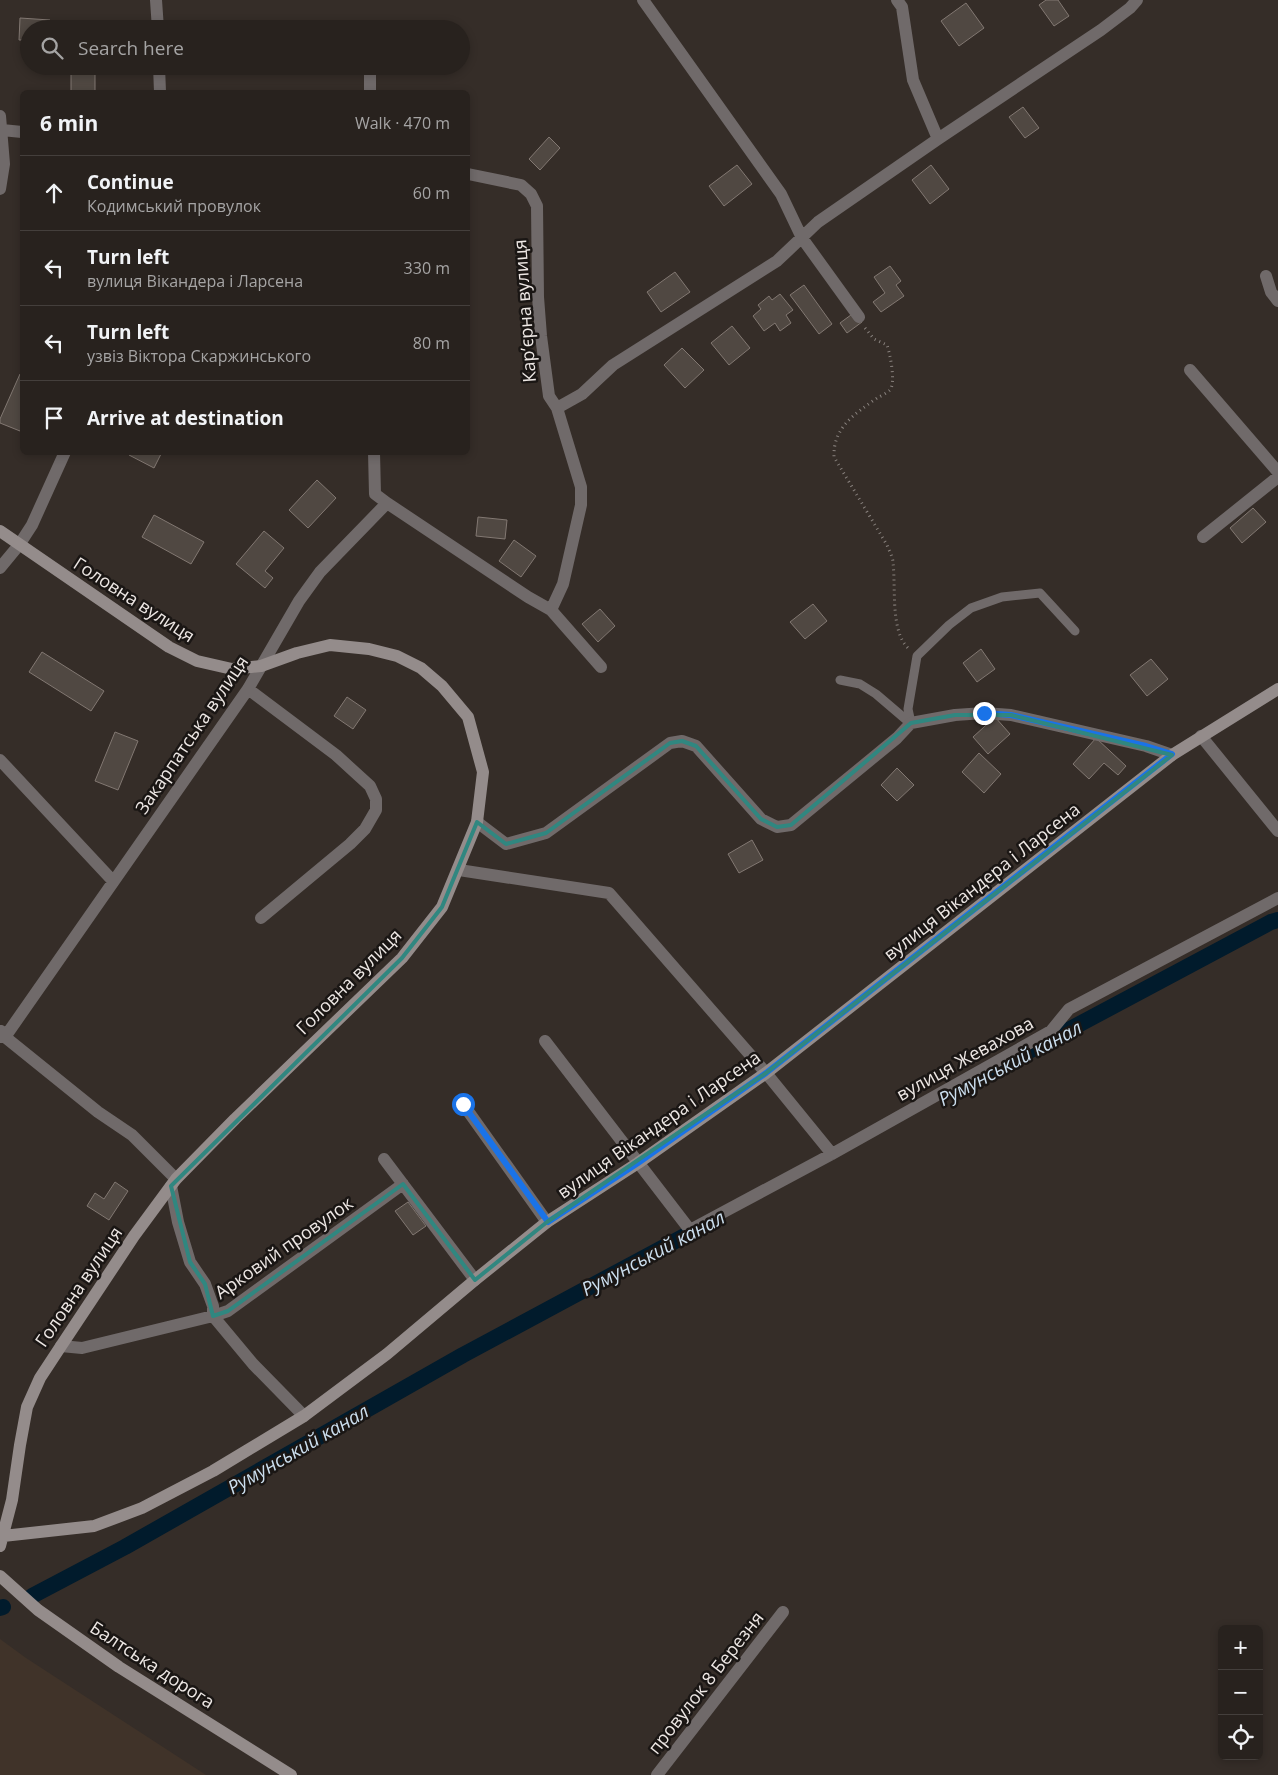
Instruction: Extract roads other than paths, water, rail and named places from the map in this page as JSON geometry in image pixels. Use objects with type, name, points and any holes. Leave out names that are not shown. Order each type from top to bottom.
[{"type":"street","points":[[156,0],[157,20]]},
{"type":"street","points":[[643,0],[781,194],[802,238],[859,317]]},
{"type":"street","points":[[897,0],[902,7],[913,80],[938,139]]},
{"type":"street","points":[[557,408],[582,394],[613,365],[777,261],[818,222],[1101,30],[1130,8],[1137,0]]},
{"type":"street","points":[[159,75],[160,90]]},
{"type":"street","points":[[370,75],[370,90]]},
{"type":"street","points":[[0,116],[4,164],[0,189]]},
{"type":"street","points":[[2,130],[20,132]]},
{"type":"street","name":"Карʼєрна вулиця","points":[[470,174],[521,185],[531,194],[537,206],[538,297],[549,396],[557,408],[581,487],[581,504],[563,584],[551,610]]},
{"type":"street","points":[[1266,276],[1272,292],[1278,301]]},
{"type":"street","points":[[1190,370],[1278,472]]},
{"type":"street","points":[[0,568],[19,545],[32,525],[64,455]]},
{"type":"street","points":[[374,455],[375,494],[386,504],[528,598],[551,610],[601,667]]},
{"type":"street","points":[[1203,537],[1278,477]]},
{"type":"street","name":"Закарпатська вулиця","points":[[2,1034],[113,881],[248,689],[299,601],[320,572],[386,504]]},
{"type":"street","name":"Головна вулиця","points":[[0,531],[169,647],[197,661],[232,668],[260,666],[297,653],[330,645],[369,649],[397,656],[420,668],[442,686],[468,717],[483,772],[477,822],[459,870],[442,907],[402,958],[242,1112],[174,1182],[134,1236],[40,1378],[27,1407],[12,1500],[1,1541]]},
{"type":"street","points":[[248,689],[336,755],[370,786],[376,799],[376,810],[365,829],[350,844],[261,918]]},
{"type":"street","name":"вулиця Вікандера і Ларсена","points":[[1,1541],[94,1526],[142,1508],[213,1471],[304,1416],[387,1354],[548,1222],[638,1163],[766,1073],[1172,754],[1278,689]]},
{"type":"street","points":[[477,822],[506,844],[546,833],[670,743],[682,741],[696,746],[761,819],[777,827],[791,826],[897,738],[911,723],[955,715],[984,713],[1011,715],[1146,746],[1172,754]]},
{"type":"street","points":[[1201,736],[1278,831]]},
{"type":"street","points":[[0,760],[113,881]]},
{"type":"street","points":[[459,870],[609,893],[766,1073],[832,1154]]},
{"type":"street","name":"вулиця Жевахова","points":[[638,1163],[690,1230],[832,1154],[1051,1031],[1069,1009],[1278,898]]},
{"type":"street","points":[[2,1034],[98,1112],[132,1135],[174,1182],[178,1222],[190,1262],[205,1284],[213,1316],[253,1364],[304,1416]]},
{"type":"street","points":[[545,1041],[638,1163]]},
{"type":"street","points":[[463,1104],[548,1222]]},
{"type":"street","points":[[384,1159],[475,1280]]},
{"type":"street","name":"Арковий провулок","points":[[61,1346],[82,1348],[228,1311],[403,1184]]},
{"type":"street","name":"Балтська дорога","points":[[0,1576],[38,1610],[119,1667],[291,1775]]},
{"type":"street","name":"провулок 8 Березня","points":[[657,1775],[783,1612]]},
{"type":"lane","points":[[911,723],[908,709],[917,656],[949,625],[971,608],[1002,598],[1040,593],[1075,631]]},
{"type":"lane","points":[[840,680],[860,684],[876,694],[911,723]]},
{"type":"waterway","name":"Румунський канал","points":[[984,1075],[1278,920]]},
{"type":"waterway","name":"Румунський канал","points":[[32,1596],[125,1547],[463,1355],[705,1225]]}]
